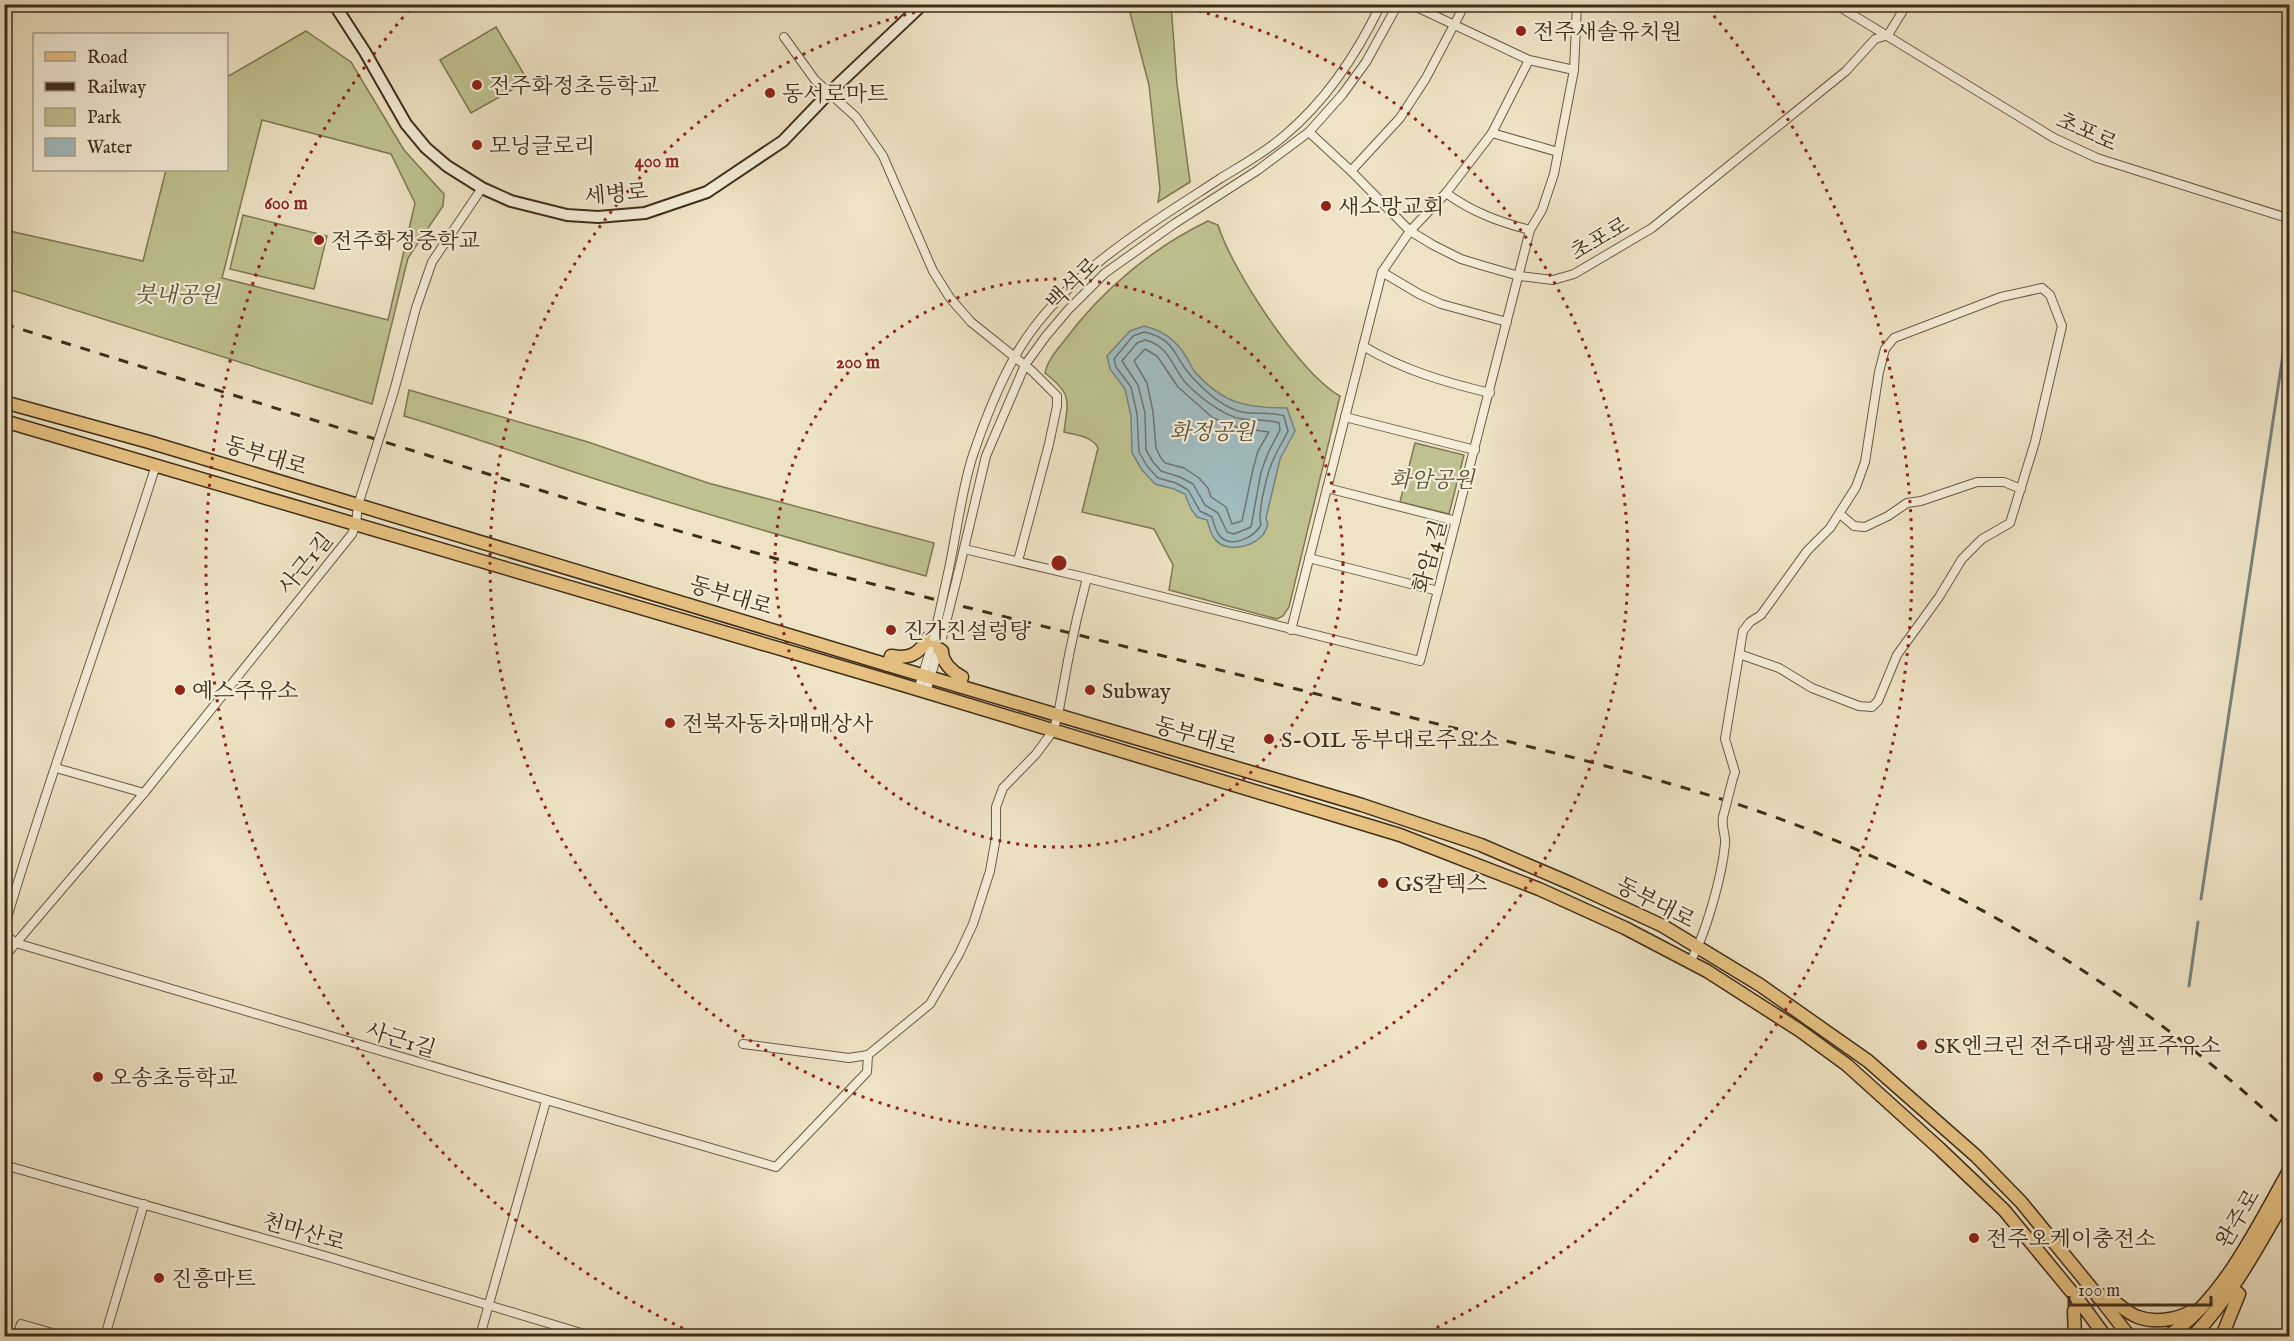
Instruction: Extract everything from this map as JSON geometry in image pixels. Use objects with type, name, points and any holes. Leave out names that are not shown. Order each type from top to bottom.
[{"type":"main road","name":"동부대로","points":[[4,402],[149,442],[1058,716],[1362,805],[1481,844],[1663,926],[1760,985],[1868,1061],[1976,1156],[2021,1202],[2128,1336]]},
{"type":"main road","name":"동부대로","points":[[4,422],[922,691],[1400,835],[1539,889],[1625,928],[1690,962],[1799,1030],[1847,1065],[2004,1210],[2105,1336]]},
{"type":"main road","points":[[888,665],[891,656],[904,658],[915,654],[927,639],[937,641],[942,656],[953,672],[962,677],[959,686]]},
{"type":"main road","name":"완주로","points":[[2193,1336],[2213,1316],[2233,1289],[2289,1170]]},
{"type":"main road","name":"완주로","points":[[2168,1336],[2204,1305],[2257,1238],[2289,1191]]},
{"type":"main road","points":[[2222,1336],[2239,1294],[2233,1289]]},
{"type":"main road","points":[[2098,1297],[2107,1295],[2138,1317],[2154,1320],[2179,1318],[2204,1305]]},
{"type":"main road","points":[[2076,1336],[2074,1311],[2080,1302]]},
{"type":"street","name":"세병로","points":[[334,4],[365,52],[406,124],[432,153],[482,188],[511,201],[567,215],[598,217],[645,213],[707,192],[783,141],[829,93],[923,4]]},
{"type":"street","name":"백석로","points":[[937,641],[947,578],[972,458],[994,401],[1015,357],[1044,316],[1079,279],[1153,222],[1284,136],[1313,109],[1341,74],[1361,43],[1381,4]]},
{"type":"street","name":"백석로","points":[[922,691],[957,579],[986,456],[1025,365],[1068,310],[1105,273],[1174,224],[1258,170],[1309,132],[1342,95],[1366,62],[1398,4]]},
{"type":"street","points":[[1410,4],[1529,60],[1574,70]]},
{"type":"street","points":[[1351,171],[1400,118],[1426,78],[1465,4]]},
{"type":"street","name":"화암4길","points":[[964,549],[1420,661],[1530,230],[1549,193],[1574,70],[1577,4]]},
{"type":"street","name":"초포로","points":[[1835,4],[2054,138],[2097,158],[2289,219]]},
{"type":"street","points":[[1888,35],[1907,4]]},
{"type":"street","name":"초포로","points":[[1309,132],[1410,231],[1432,245],[1461,259],[1519,276],[1552,280],[1574,274],[1652,228],[1846,71],[1875,39],[1888,35]]},
{"type":"street","points":[[784,37],[815,80],[856,117],[883,156],[933,271],[950,298],[971,322],[1025,365],[1057,396],[1049,444],[1018,561]]},
{"type":"street","points":[[1292,630],[1382,272],[1410,231],[1446,193],[1492,133],[1529,60]]},
{"type":"street","points":[[1492,133],[1558,152]]},
{"type":"street","name":"사근1길","points":[[4,957],[144,793],[352,534],[356,524],[358,505],[394,391],[416,308],[432,262],[482,188]]},
{"type":"street","points":[[1446,193],[1471,210],[1489,218],[1530,230]]},
{"type":"street","points":[[1382,272],[1441,304],[1507,322]]},
{"type":"street","points":[[1690,962],[1698,948],[1724,856],[1726,835],[1722,826],[1723,817],[1735,772],[1725,740],[1739,654],[1743,631],[1750,622],[1761,615],[1807,551],[1830,528],[1856,487],[1865,462],[1879,372],[1885,349],[1894,338],[2001,297],[2042,288],[2050,295],[2062,326],[2010,524],[1982,539],[1962,559],[1939,597],[1897,655],[1878,701],[1872,707],[1859,706],[1812,688],[1779,668],[1739,654]]},
{"type":"street","points":[[1363,346],[1385,360],[1413,372],[1490,393]]},
{"type":"street","points":[[1345,417],[1475,450]]},
{"type":"street","points":[[4,928],[156,465]]},
{"type":"street","points":[[1840,514],[1854,526],[1865,527],[1888,516],[1907,503],[1922,501],[1977,482],[2004,482],[2021,489]]},
{"type":"street","points":[[1327,488],[1456,521]]},
{"type":"street","points":[[1309,558],[1438,591]]},
{"type":"street","points":[[743,1044],[849,1058],[868,1055],[930,1004],[938,993],[973,924],[982,898],[996,837],[996,807],[1003,788],[1036,754],[1053,731],[1087,578]]},
{"type":"street","points":[[56,768],[144,793]]},
{"type":"street","name":"사근1길","points":[[4,934],[16,943],[776,1167],[867,1072],[868,1055]]},
{"type":"street","points":[[480,1336],[546,1101]]},
{"type":"street","name":"천마산로","points":[[4,1165],[322,1255],[591,1336]]},
{"type":"street","points":[[105,1336],[144,1204]]},
{"type":"street","points":[[17,1336],[21,1324],[63,1336]]},
{"type":"green space","points":[[1128,5],[1171,5],[1177,84],[1190,182],[1158,202],[1160,189],[1149,85]]},
{"type":"green space","points":[[496,27],[528,81],[471,113],[440,60]]},
{"type":"green space","name":"붓내공원","points":[[306,31],[351,62],[404,150],[444,194],[443,206],[408,258],[372,404],[5,288],[5,230],[143,261],[166,171],[228,171],[228,76]],"holes":[[[262,120],[391,154],[415,203],[388,320],[222,278]]]},
{"type":"green space","points":[[243,215],[327,236],[314,289],[230,269]]},
{"type":"green space","name":"화정공원","points":[[1208,221],[1218,225],[1252,293],[1287,344],[1324,384],[1340,396],[1289,607],[1283,616],[1277,619],[1169,590],[1173,565],[1154,529],[1082,512],[1098,448],[1088,438],[1064,432],[1067,399],[1060,387],[1045,373],[1058,348],[1111,288],[1167,244]]},
{"type":"green space","points":[[409,390],[588,442],[708,483],[934,543],[926,576],[664,501],[404,416]]},
{"type":"green space","name":"화암공원","points":[[1415,443],[1464,455],[1449,514],[1400,502]]},
{"type":"water","points":[[1144,326],[1174,341],[1193,370],[1216,392],[1226,398],[1260,407],[1287,408],[1295,431],[1280,459],[1266,518],[1268,525],[1256,541],[1237,547],[1218,543],[1207,520],[1197,517],[1185,494],[1155,484],[1142,470],[1132,453],[1131,416],[1125,389],[1110,369],[1107,356],[1130,331]]},
{"type":"waterway","points":[[2201,899],[2290,308]]},
{"type":"waterway","points":[[2189,986],[2198,922]]},
{"type":"railway","points":[[4,324],[588,505],[812,569],[1579,759],[1669,783],[1759,811],[1883,861],[2008,925],[2067,960],[2125,999],[2181,1041],[2236,1085],[2290,1133]]},
{"type":"place","name":"전주새솔유치원","points":[[1521,31]]},
{"type":"place","name":"전주화정초등학교","points":[[477,85]]},
{"type":"place","name":"동서로마트","points":[[770,93]]},
{"type":"place","name":"모닝글로리","points":[[477,145]]},
{"type":"place","name":"새소망교회","points":[[1326,206]]},
{"type":"place","name":"전주화정중학교","points":[[319,240]]},
{"type":"place","name":"진가진설렁탕","points":[[891,630]]},
{"type":"place","name":"예스주유소","points":[[180,690]]},
{"type":"place","name":"Subway","points":[[1090,690]]},
{"type":"place","name":"전북자동차매매상사","points":[[670,723]]},
{"type":"place","name":"S-OIL 동부대로주요소","points":[[1269,739]]},
{"type":"place","name":"GS칼텍스","points":[[1383,883]]},
{"type":"place","name":"SK엔크린 전주대광셀프주유소","points":[[1922,1045]]},
{"type":"place","name":"오송초등학교","points":[[98,1077]]},
{"type":"place","name":"전주오케이충전소","points":[[1974,1238]]},
{"type":"place","name":"진흥마트","points":[[159,1278]]}]
